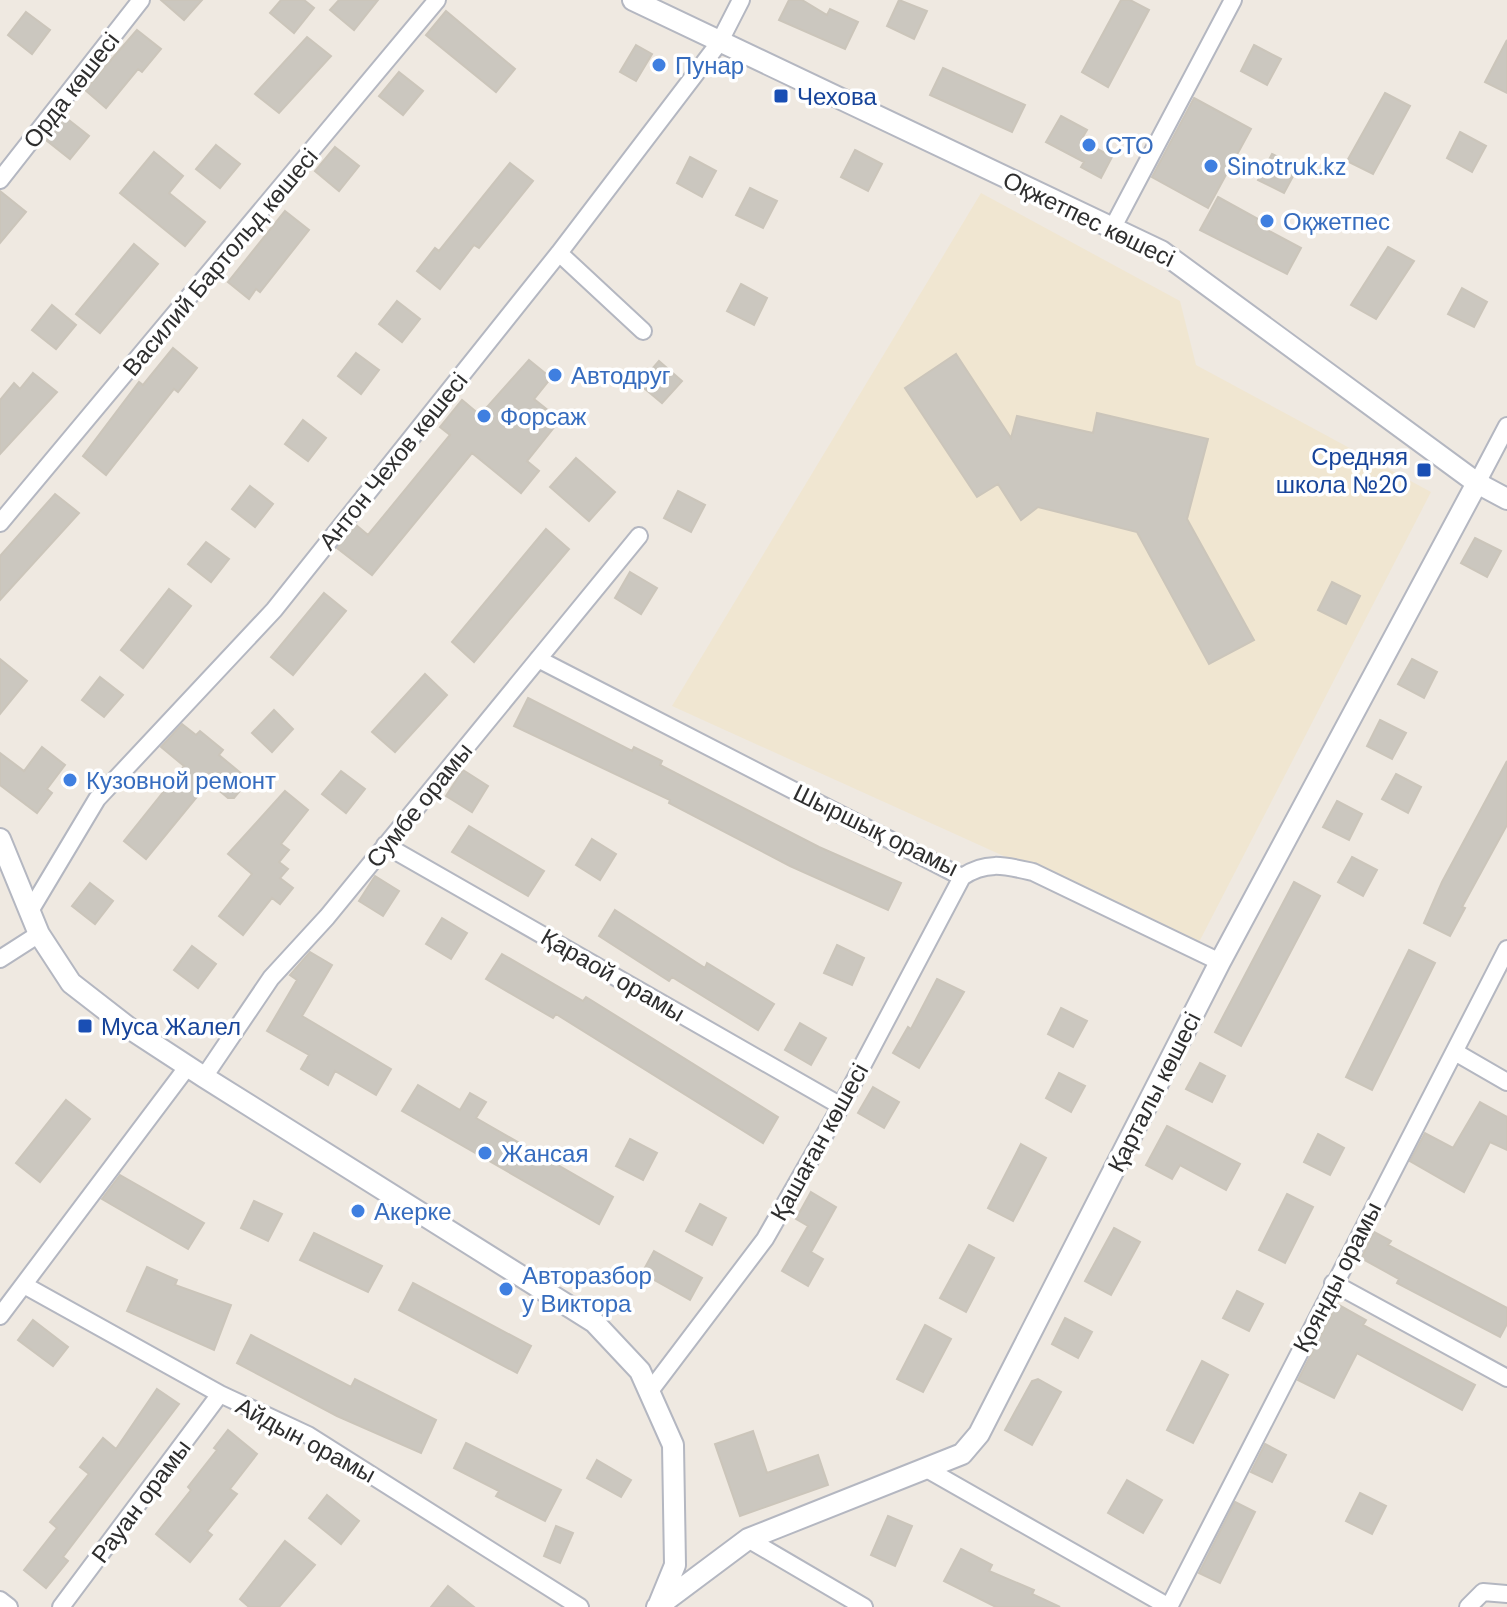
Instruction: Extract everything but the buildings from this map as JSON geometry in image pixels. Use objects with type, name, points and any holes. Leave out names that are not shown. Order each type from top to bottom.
[{"type":"street","name":"Орда көшесі","points":[[0,180],[141,0]]},
{"type":"street","name":"Василий Бартольд көшесі","points":[[0,523],[437,0]]},
{"type":"street","name":"Оқжетпес көшесі","points":[[633,0],[1161,251],[1200,276],[1477,483],[1507,499]]},
{"type":"street","name":"Антон Чехов көшесі","points":[[30,911],[97,799],[274,610],[559,253],[719,43],[741,0]]},
{"type":"street","points":[[1113,227],[1233,0]]},
{"type":"street","points":[[559,253],[643,331]]},
{"type":"street","name":"Қарталы көшесі","points":[[658,1606],[748,1539],[962,1454],[979,1434],[1220,962],[1507,426]]},
{"type":"street","name":"Сумбе орамы","points":[[0,1316],[271,978],[385,845],[639,536]]},
{"type":"street","name":"Шыршық орамы","points":[[538,659],[962,877],[975,868],[999,864],[1033,872],[1220,962]]},
{"type":"street","points":[[0,839],[39,934],[71,983],[196,1071],[594,1322],[624,1350],[650,1391],[673,1445],[675,1565],[658,1606]]},
{"type":"street","name":"Қараой орамы","points":[[385,845],[841,1106]]},
{"type":"street","name":"Қашаған көшесі","points":[[650,1391],[765,1239],[841,1106],[962,877]]},
{"type":"street","points":[[0,959],[39,934]]},
{"type":"street","name":"Қоянды орамы","points":[[1169,1607],[1507,949]]},
{"type":"street","points":[[1455,1052],[1507,1082]]},
{"type":"street","points":[[1333,1283],[1507,1378]]},
{"type":"street","name":"Айдын орамы","points":[[24,1285],[220,1394],[308,1435],[580,1607]]},
{"type":"street","name":"Рауан орамы","points":[[61,1607],[220,1394]]},
{"type":"street","points":[[925,1468],[1169,1607]]},
{"type":"street","points":[[748,1539],[864,1607]]},
{"type":"street","points":[[1468,1607],[1483,1592],[1507,1594]]},
{"type":"street","points":[[0,1600],[9,1607]]},
{"type":"shaded area","points":[[981,193],[1180,301],[1196,365],[1431,492],[1198,944],[672,706]]},
{"type":"place","name":"Пунар","points":[[659,65]]},
{"type":"place","name":"Чехова","points":[[781,96]]},
{"type":"place","name":"СТО","points":[[1089,145]]},
{"type":"place","name":"Sinotruk.kz","points":[[1211,166]]},
{"type":"place","name":"Оқжетпес","points":[[1267,221]]},
{"type":"place","name":"Автодруг","points":[[555,375]]},
{"type":"place","name":"Форсаж","points":[[484,416]]},
{"type":"place","name":"Средняя школа №20","points":[[1424,470]]},
{"type":"place","name":"Кузовной ремонт","points":[[70,780]]},
{"type":"place","name":"Муса Жалел","points":[[85,1026]]},
{"type":"place","name":"Жансая","points":[[485,1153]]},
{"type":"place","name":"Акерке","points":[[358,1211]]},
{"type":"place","name":"Авторазбор у Виктора","points":[[506,1289]]}]
